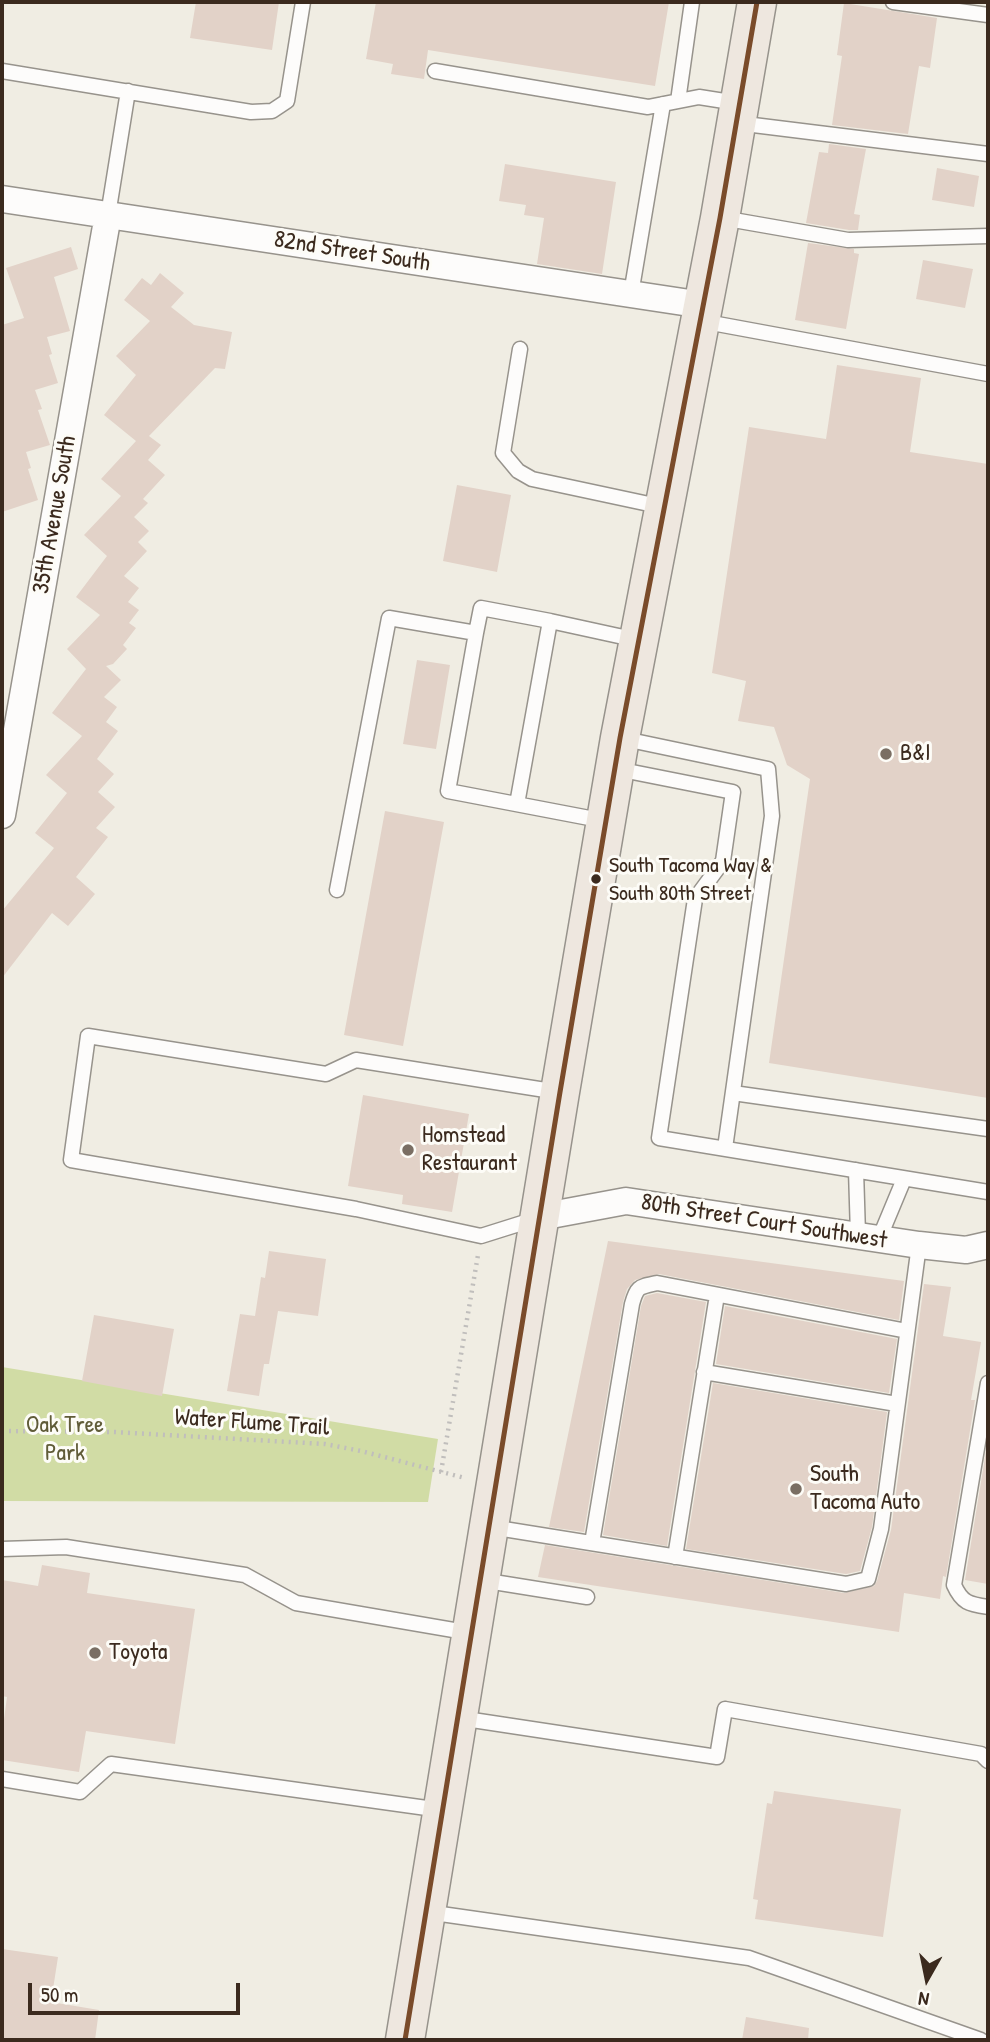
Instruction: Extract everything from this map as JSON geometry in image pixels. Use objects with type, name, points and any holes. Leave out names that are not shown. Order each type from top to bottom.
[{"type":"main road","points":[[405,2040],[606,821],[720,218],[757,2]]},
{"type":"street","name":"82nd Street South","points":[[2,200],[631,294],[702,313]]},
{"type":"street","name":"35th Avenue South","points":[[2,815],[108,215]]},
{"type":"street","name":"80th Street Court Southwest","points":[[540,1217],[626,1201],[919,1245],[966,1250],[988,1245]]},
{"type":"lane","points":[[2,71],[251,112],[272,111],[288,101],[303,2]]},
{"type":"lane","points":[[631,294],[692,2]]},
{"type":"lane","points":[[893,2],[988,15]]},
{"type":"lane","points":[[435,71],[648,107],[699,97],[737,113],[988,154]]},
{"type":"lane","points":[[108,215],[128,91]]},
{"type":"lane","points":[[720,218],[848,240],[988,236]]},
{"type":"lane","points":[[702,313],[988,374]]},
{"type":"lane","points":[[520,349],[503,453],[518,471],[532,479],[664,507]]},
{"type":"lane","points":[[606,821],[447,792],[481,608],[639,640]]},
{"type":"lane","points":[[337,890],[389,618],[476,633]]},
{"type":"lane","points":[[517,804],[550,621]]},
{"type":"lane","points":[[618,753],[768,769],[772,816],[725,1148]]},
{"type":"lane","points":[[618,753],[733,792],[723,861],[695,899],[659,1138],[988,1192]]},
{"type":"lane","points":[[540,1217],[481,1236],[356,1209],[71,1160],[88,1036],[327,1074],[356,1060],[560,1092]]},
{"type":"lane","points":[[733,1093],[988,1129]]},
{"type":"lane","points":[[856,1170],[868,1237]]},
{"type":"lane","points":[[868,1237],[904,1179]]},
{"type":"lane","points":[[488,1527],[846,1584],[868,1579],[881,1529],[919,1245]]},
{"type":"lane","points":[[592,1543],[635,1291],[639,1287],[657,1283],[907,1331]]},
{"type":"lane","points":[[675,1557],[717,1295]]},
{"type":"lane","points":[[704,1372],[897,1404]]},
{"type":"lane","points":[[988,1383],[954,1585],[959,1597],[972,1604],[988,1607]]},
{"type":"lane","points":[[2,1549],[66,1547],[245,1575],[296,1603],[471,1633]]},
{"type":"lane","points":[[480,1580],[587,1597]]},
{"type":"lane","points":[[457,1718],[717,1757],[725,1709],[981,1754],[988,1760]]},
{"type":"lane","points":[[2,1779],[80,1792],[111,1764],[442,1810]]},
{"type":"lane","points":[[425,1912],[749,1958],[981,2040]]},
{"type":"path","points":[[441,1472],[481,1236]]},
{"type":"path","name":"Water Flume Trail","points":[[2,1431],[114,1432],[325,1444],[495,1486]]},
{"type":"green space","name":"Oak Tree Park","points":[[2,1367],[438,1439],[428,1502],[2,1501]]},
{"type":"building","points":[[196,2],[279,2],[272,50],[190,38]]},
{"type":"building","points":[[376,2],[669,2],[655,86],[428,50],[424,79],[391,74],[393,64],[366,59]]},
{"type":"building","points":[[844,3],[937,18],[930,68],[919,66],[908,134],[832,125],[842,56],[837,55]]},
{"type":"building","points":[[829,144],[866,149],[854,214],[860,215],[858,230],[806,223],[819,152],[828,153]]},
{"type":"building","points":[[505,164],[616,182],[602,274],[537,264],[544,218],[524,215],[526,205],[499,201]]},
{"type":"building","points":[[937,168],[979,176],[974,207],[932,200]]},
{"type":"building","points":[[808,243],[854,249],[854,253],[859,254],[846,329],[795,320]]},
{"type":"building","points":[[71,247],[78,269],[54,277],[70,331],[47,337],[52,354],[49,355],[58,383],[35,390],[42,409],[38,410],[50,445],[26,452],[31,468],[28,469],[38,500],[2,512],[2,325],[24,318],[6,268]]},
{"type":"building","points":[[923,260],[973,269],[965,308],[916,299]]},
{"type":"building","points":[[160,273],[184,293],[171,307],[194,325],[232,332],[225,369],[215,368],[149,436],[161,445],[148,460],[165,475],[143,499],[148,503],[134,517],[149,531],[138,542],[147,551],[124,576],[139,588],[128,602],[139,610],[129,623],[136,628],[123,645],[127,649],[113,664],[106,666],[121,680],[104,697],[117,707],[106,722],[118,731],[97,759],[114,774],[98,792],[115,807],[96,828],[108,837],[76,877],[95,894],[68,926],[52,913],[2,978],[2,911],[54,848],[35,833],[67,793],[46,775],[82,736],[52,713],[86,669],[67,649],[100,615],[76,597],[107,556],[84,535],[121,496],[101,479],[136,441],[104,415],[136,375],[116,356],[150,321],[124,300],[142,278],[151,285]]},
{"type":"building","name":"B&I","points":[[837,365],[921,378],[910,452],[988,464],[988,1098],[769,1063],[810,779],[787,765],[774,727],[738,721],[746,681],[712,673],[749,427],[826,439]]},
{"type":"building","points":[[457,485],[511,495],[497,572],[443,561]]},
{"type":"building","points":[[417,660],[450,665],[436,749],[403,744]]},
{"type":"building","points":[[385,811],[444,822],[403,1046],[344,1035]]},
{"type":"building","name":"Homstead Restaurant","points":[[363,1095],[469,1114],[452,1212],[402,1204],[403,1195],[348,1186]]},
{"type":"building","points":[[608,1241],[904,1281],[899,1320],[659,1274],[635,1280],[627,1289],[623,1302],[584,1532],[549,1527]]},
{"type":"building","points":[[269,1251],[326,1259],[318,1316],[278,1311],[269,1364],[264,1364],[259,1396],[227,1391],[240,1314],[255,1316],[261,1277],[265,1278]]},
{"type":"building","points":[[924,1284],[951,1287],[943,1336],[981,1342],[971,1400],[975,1400],[940,1599],[904,1593],[899,1632],[538,1577],[545,1545],[844,1593],[874,1586],[891,1530]]},
{"type":"building","points":[[657,1293],[706,1302],[667,1546],[603,1535],[641,1306],[645,1296]]},
{"type":"building","points":[[725,1306],[897,1339],[889,1393],[716,1364]]},
{"type":"building","points":[[94,1315],[174,1329],[162,1396],[82,1381]]},
{"type":"building","points":[[713,1383],[887,1412],[872,1527],[860,1571],[846,1574],[686,1549]]},
{"type":"building","points":[[988,1439],[988,1584],[965,1580]]},
{"type":"building","name":"Toyota","points":[[42,1565],[90,1573],[87,1593],[195,1609],[175,1744],[86,1731],[79,1772],[2,1760],[7,1697],[2,1696],[2,1580],[38,1586]]},
{"type":"building","points":[[774,1791],[901,1809],[883,1937],[755,1919],[758,1900],[753,1899],[767,1803],[772,1804]]},
{"type":"building","points":[[2,1949],[58,1957],[51,2002],[99,2010],[95,2040],[2,2040]]},
{"type":"building","points":[[746,2017],[809,2028],[808,2040],[742,2040]]},
{"type":"transit line","points":[[405,2040],[620,738],[720,218],[757,2]]},
{"type":"place","name":"B&I","points":[[886,754]]},
{"type":"place","name":"South Tacoma Way & South 80th Street","points":[[596,879]]},
{"type":"place","name":"Homstead Restaurant","points":[[408,1150]]},
{"type":"place","name":"South Tacoma Auto","points":[[796,1489]]},
{"type":"place","name":"Toyota","points":[[95,1653]]}]
